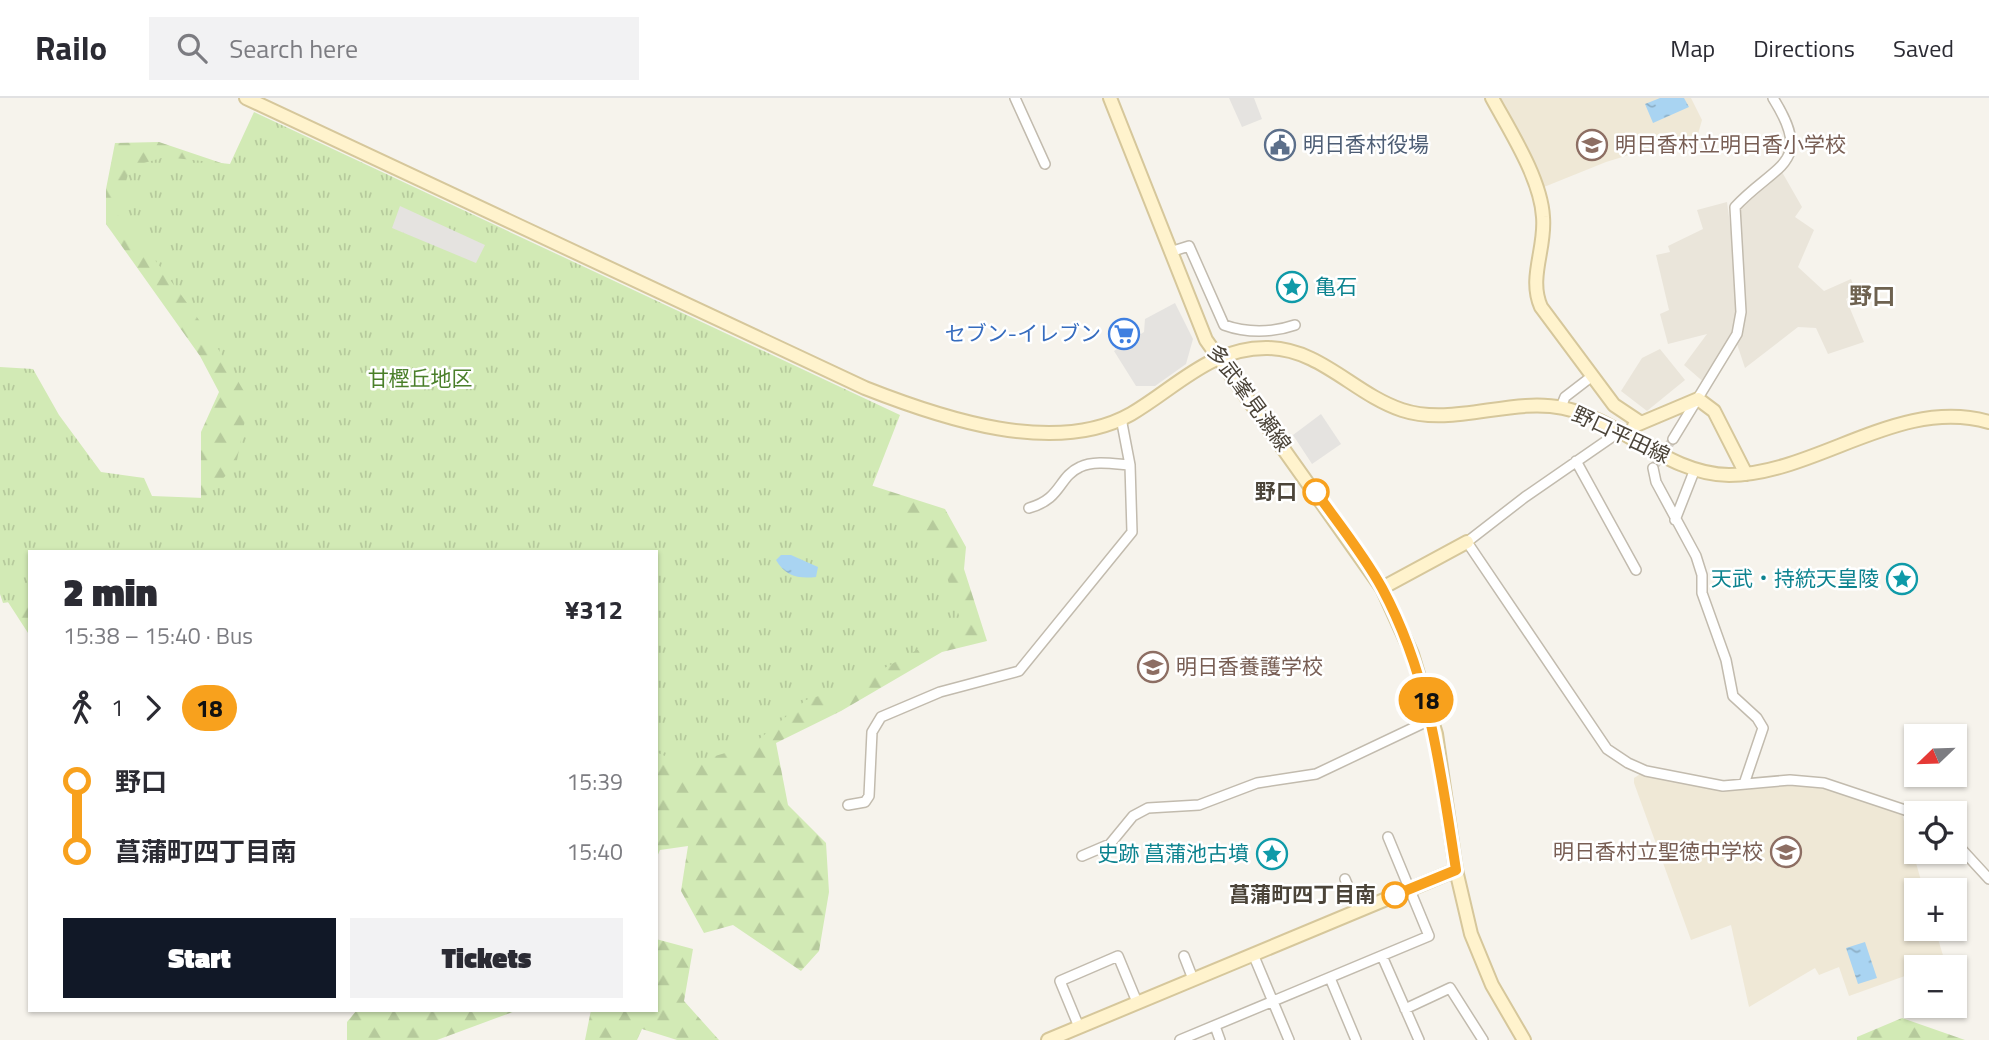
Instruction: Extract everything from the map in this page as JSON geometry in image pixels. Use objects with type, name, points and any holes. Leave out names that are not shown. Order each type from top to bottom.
[{"type":"street","points":[[246,98],[886,396],[962,420],[1041,433],[1083,432],[1122,418],[1217,356]]},
{"type":"street","points":[[1016,98],[1045,164]]},
{"type":"street","name":"多武峯見瀬線","points":[[1110,98],[1206,340],[1382,588],[1412,654],[1432,719],[1456,870],[1471,934],[1482,962],[1524,1040]]},
{"type":"street","points":[[1492,98],[1513,138],[1542,207],[1544,229],[1535,278],[1536,296],[1591,377],[1614,405],[1641,423]]},
{"type":"street","points":[[1673,439],[1737,334],[1741,312],[1735,207],[1786,164],[1792,149],[1787,121],[1773,98]]},
{"type":"street","points":[[1170,252],[1189,246],[1224,325],[1240,331],[1280,331],[1295,325]]},
{"type":"street","name":"野口平田線","points":[[1217,356],[1255,349],[1289,350],[1318,361],[1353,387],[1406,412],[1444,414],[1499,408],[1561,407],[1622,430],[1695,469],[1724,475],[1770,472],[1907,422],[1938,418],[1989,422]]},
{"type":"street","points":[[1561,407],[1565,397],[1591,377]]},
{"type":"street","points":[[1382,588],[1467,542],[1622,430],[1698,399]]},
{"type":"street","points":[[1698,399],[1714,411],[1746,474]]},
{"type":"street","points":[[848,805],[865,802],[869,796],[872,732],[881,717],[940,692],[1019,671],[1132,532],[1130,465],[1122,418]]},
{"type":"street","points":[[1576,461],[1636,570]]},
{"type":"street","points":[[1029,508],[1048,503],[1079,467],[1103,463],[1130,465]]},
{"type":"street","points":[[1653,468],[1656,482],[1696,556],[1702,575],[1702,593],[1726,660],[1733,696],[1758,718],[1763,728],[1744,784]]},
{"type":"street","points":[[1675,520],[1695,469]]},
{"type":"street","points":[[1467,542],[1607,749],[1646,771],[1723,786],[1790,780],[1824,783],[1904,810]]},
{"type":"street","points":[[1082,856],[1110,844],[1133,816],[1148,808],[1199,805],[1257,783],[1316,774],[1432,719]]},
{"type":"street","points":[[1180,1040],[1429,936],[1388,838]]},
{"type":"street","points":[[1967,855],[1989,879]]},
{"type":"street","points":[[1048,1040],[1456,870]]},
{"type":"street","points":[[1345,879],[1358,910]]},
{"type":"street","points":[[1253,954],[1289,1040]]},
{"type":"street","points":[[1079,1027],[1060,981],[1106,961],[1118,956],[1138,1002]]},
{"type":"street","points":[[1184,956],[1193,979]]},
{"type":"street","points":[[1382,956],[1419,1040]]},
{"type":"street","points":[[1330,978],[1356,1040]]},
{"type":"street","points":[[1405,1009],[1450,988],[1483,1040]]},
{"type":"street","points":[[1215,1026],[1220,1040]]},
{"type":"shaded area","points":[[1229,98],[1254,98],[1262,119],[1242,127]]},
{"type":"shaded area","name":"明日香村立明日香小学校","points":[[1499,98],[1691,98],[1702,120],[1698,134],[1606,162],[1544,187]]},
{"type":"shaded area","points":[[1782,172],[1802,207],[1795,217],[1814,230],[1798,267],[1824,291],[1851,279],[1856,292],[1846,299],[1864,342],[1828,354],[1816,328],[1798,327],[1745,368],[1735,338],[1707,385],[1684,365],[1707,334],[1668,344],[1660,314],[1669,310],[1656,255],[1670,252],[1668,246],[1703,229],[1697,210],[1727,202],[1739,293],[1735,207]]},
{"type":"shaded area","points":[[400,206],[485,245],[476,263],[392,228]]},
{"type":"shaded area","points":[[1175,303],[1193,339],[1186,364],[1155,386],[1136,386],[1114,351],[1144,332],[1145,319]]},
{"type":"shaded area","points":[[1660,349],[1685,380],[1647,411],[1621,391],[1642,358]]},
{"type":"shaded area","points":[[1321,414],[1341,444],[1312,464],[1293,435]]},
{"type":"shaded area","name":"明日香村立聖徳中学校","points":[[1642,773],[1717,789],[1795,784],[1829,790],[1902,814],[1904,864],[1916,864],[1920,878],[1904,878],[1904,941],[1939,941],[1943,955],[1904,955],[1904,976],[1849,996],[1839,967],[1819,975],[1815,968],[1749,1007],[1731,925],[1691,940],[1634,778]]},
{"type":"green space","name":"甘樫丘地区","points":[[254,112],[900,415],[870,492],[906,518],[940,555],[962,625],[854,685],[806,700],[752,745],[685,765],[658,753],[658,550],[28,550],[28,599],[3,603],[0,594],[0,367],[33,369],[59,415],[101,472],[144,478],[152,496],[204,498],[236,465],[249,400],[188,304],[117,214],[130,167],[165,157],[230,164]]},
{"type":"green space","name":"甘樫丘地区","points":[[159,142],[239,169],[263,182],[313,192],[361,194],[392,183],[466,216],[468,232],[400,204],[383,211],[351,202],[337,224],[334,271],[326,301],[328,313],[369,358],[394,364],[413,334],[428,326],[436,290],[434,272],[443,257],[456,282],[448,322],[459,360],[440,390],[464,418],[491,404],[517,365],[517,340],[490,299],[493,251],[532,283],[568,338],[558,377],[568,415],[553,438],[565,475],[567,517],[577,543],[591,548],[602,517],[617,497],[592,456],[612,403],[619,366],[691,348],[747,354],[854,407],[853,433],[833,492],[802,500],[771,517],[771,550],[765,565],[802,579],[816,577],[818,567],[867,484],[945,509],[966,547],[964,569],[987,641],[942,652],[841,711],[776,743],[788,805],[826,843],[829,892],[819,951],[801,971],[733,925],[704,933],[681,891],[688,846],[660,850],[658,854],[658,670],[668,670],[676,660],[674,651],[658,643],[658,550],[462,550],[426,523],[416,509],[413,500],[436,490],[437,470],[434,448],[417,428],[400,443],[392,502],[400,512],[419,550],[340,550],[361,516],[359,494],[345,485],[308,501],[291,514],[281,535],[280,550],[28,550],[28,633],[6,599],[0,579],[0,371],[30,372],[51,415],[97,475],[140,482],[147,501],[201,503],[201,432],[219,392],[200,356],[106,224],[106,189],[115,143]],"holes":[[[178,182],[192,185],[242,184],[253,203],[245,231],[225,243],[182,238],[168,242],[145,207],[156,187]],[[251,269],[260,271],[280,320],[321,359],[352,405],[339,408],[327,404],[315,382],[294,362],[269,328],[244,282]]]},
{"type":"green space","points":[[658,940],[693,949],[684,1001],[719,1040],[677,1040],[642,1029],[637,1040],[585,1040],[591,1012],[658,1012]]},
{"type":"green space","points":[[355,1012],[513,1012],[437,1040],[347,1040],[347,1022]]},
{"type":"green space","points":[[1902,1018],[1965,1040],[1857,1040],[1857,1037]]},
{"type":"water","points":[[1660,98],[1684,98],[1689,107],[1653,123],[1645,104]]},
{"type":"water","points":[[781,555],[791,555],[818,567],[816,577],[798,577],[788,573],[776,560]]},
{"type":"water","points":[[1865,942],[1877,978],[1858,984],[1846,948]]},
{"type":"tunnel","points":[[1653,468],[1673,439]]},
{"type":"bus line","name":"18","points":[[1316,492],[1382,588],[1412,654],[1436,734],[1456,870],[1395,895]]},
{"type":"place","name":"明日香村役場","points":[[1280,145]]},
{"type":"place","name":"明日香村立明日香小学校","points":[[1592,145]]},
{"type":"place","name":"亀石","points":[[1292,287]]},
{"type":"place","name":"セブン-イレブン","points":[[1124,334]]},
{"type":"place","name":"野口","points":[[1316,492]]},
{"type":"place","name":"天武・持統天皇陵","points":[[1902,579]]},
{"type":"place","name":"明日香養護学校","points":[[1153,667]]},
{"type":"place","name":"明日香村立聖徳中学校","points":[[1786,852]]},
{"type":"place","name":"史跡 菖蒲池古墳","points":[[1272,854]]},
{"type":"place","name":"菖蒲町四丁目南","points":[[1395,895]]},
{"type":"district","name":"野口","points":[[1872,296]]}]
